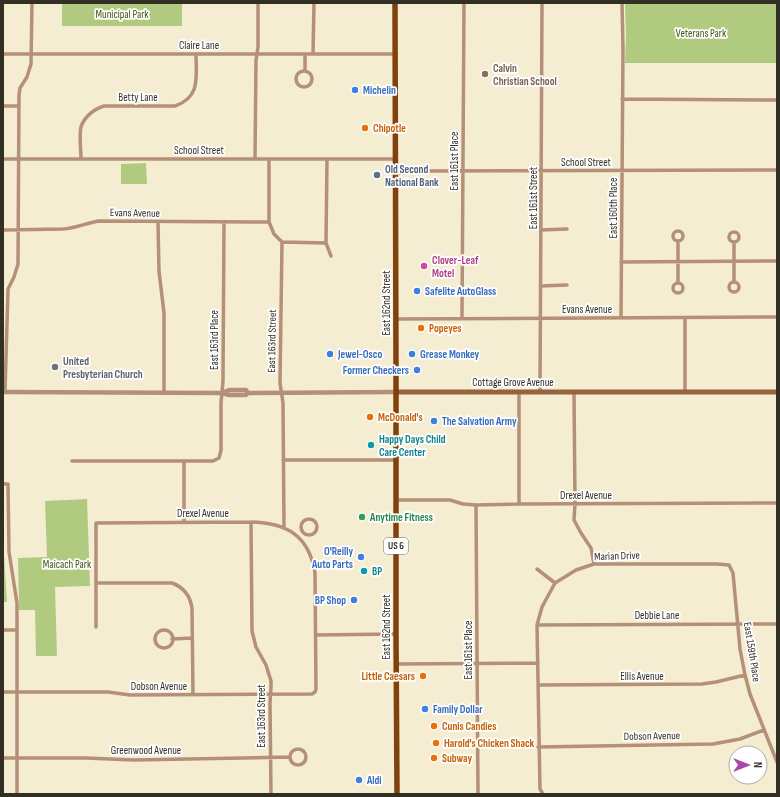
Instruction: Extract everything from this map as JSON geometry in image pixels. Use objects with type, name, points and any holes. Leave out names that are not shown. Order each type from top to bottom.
[{"type":"main road","name":"East 162nd Street","points":[[395,3],[397,794]]},
{"type":"main road","name":"Cottage Grove Avenue","points":[[396,392],[777,392]]},
{"type":"street","points":[[4,392],[5,288],[14,278],[18,264],[19,106],[20,90],[30,70],[32,54],[32,3]]},
{"type":"street","points":[[255,159],[258,3]]},
{"type":"street","points":[[313,54],[314,3]]},
{"type":"street","name":"East 161st Place","points":[[462,318],[464,3]]},
{"type":"street","name":"East 161st Street","points":[[540,392],[542,3]]},
{"type":"street","name":"East 160th Place","points":[[621,318],[622,3]]},
{"type":"street","name":"Claire Lane","points":[[3,54],[396,54]]},
{"type":"street","name":"Betty Lane","points":[[81,159],[81,128],[84,121],[97,108],[104,106],[175,106],[182,104],[189,99],[192,96],[195,86],[196,54]]},
{"type":"street","points":[[305,54],[305,71]]},
{"type":"street","points":[[305,71],[311,75],[312,80],[310,85],[303,88],[297,84],[296,78],[298,74],[305,71]]},
{"type":"street","points":[[622,99],[777,100]]},
{"type":"street","points":[[3,106],[19,106]]},
{"type":"street","name":"School Street","points":[[3,159],[396,159]]},
{"type":"street","points":[[269,159],[269,222],[274,234],[282,242],[326,243]]},
{"type":"street","points":[[327,159],[326,243],[331,256]]},
{"type":"street","name":"School Street","points":[[396,173],[463,171],[777,170]]},
{"type":"street","name":"Evans Avenue","points":[[3,230],[18,231],[71,228],[99,221],[269,222]]},
{"type":"street","points":[[158,222],[158,271],[164,313],[164,392]]},
{"type":"street","name":"East 163rd Place","points":[[184,461],[217,460],[221,450],[224,222]]},
{"type":"street","points":[[542,230],[567,230]]},
{"type":"street","name":"East 163rd Street","points":[[282,242],[280,383],[282,403],[284,527]]},
{"type":"street","points":[[678,242],[678,282]]},
{"type":"street","points":[[734,242],[734,282]]},
{"type":"street","points":[[621,262],[777,261]]},
{"type":"street","points":[[541,286],[567,286]]},
{"type":"street","name":"Evans Avenue","points":[[396,319],[777,317]]},
{"type":"street","points":[[685,318],[685,392]]},
{"type":"street","name":"Cottage Grove Avenue","points":[[4,392],[164,392],[222,393],[229,395],[246,395],[248,393],[396,392]]},
{"type":"street","points":[[519,392],[519,504]]},
{"type":"street","points":[[574,392],[574,520],[591,548],[594,564]]},
{"type":"street","points":[[283,460],[396,460]]},
{"type":"street","points":[[72,461],[184,461],[184,522]]},
{"type":"street","points":[[3,484],[8,484],[9,552],[17,603],[17,794]]},
{"type":"street","name":"Drexel Avenue","points":[[396,500],[450,500],[463,504],[476,505],[777,503]]},
{"type":"street","name":"East 161st Place","points":[[476,505],[478,794]]},
{"type":"street","points":[[312,519],[318,528],[315,533],[308,535],[303,533],[301,528],[304,520],[312,519]]},
{"type":"street","name":"East 163rd Street","points":[[251,522],[252,631],[256,648],[271,681],[271,794]]},
{"type":"street","name":"Drexel Avenue","points":[[96,583],[96,523],[268,523],[284,527],[299,538]]},
{"type":"street","points":[[303,533],[299,538],[307,549],[313,564],[316,635],[396,634]]},
{"type":"street","name":"Marian Drive","points":[[555,583],[576,570],[594,564],[716,564],[729,566]]},
{"type":"street","name":"East 159th Place","points":[[729,566],[733,570],[740,649],[744,675],[777,762]]},
{"type":"street","points":[[537,569],[555,583],[542,608],[537,625],[538,747],[540,789],[543,794]]},
{"type":"street","points":[[96,627],[96,583],[172,583],[181,587],[191,602],[193,695]]},
{"type":"street","name":"Debbie Lane","points":[[537,625],[777,624]]},
{"type":"street","points":[[3,630],[17,630]]},
{"type":"street","points":[[164,630],[171,633],[172,638],[170,644],[165,647],[157,644],[155,636],[158,632],[164,630]]},
{"type":"street","name":"Dobson Avenue","points":[[3,692],[108,692],[130,695],[308,694],[315,692],[316,685],[316,635]]},
{"type":"street","points":[[172,638],[192,638]]},
{"type":"street","points":[[396,664],[538,663]]},
{"type":"street","name":"Ellis Avenue","points":[[538,685],[702,684],[744,675]]},
{"type":"street","name":"Dobson Avenue","points":[[538,747],[708,744],[730,741],[764,730]]},
{"type":"street","name":"Greenwood Avenue","points":[[298,749],[305,755],[303,762],[299,765],[294,764],[290,760],[290,757],[291,752],[298,749]]},
{"type":"street","name":"Greenwood Avenue","points":[[3,758],[86,758],[134,760],[290,757]]},
{"type":"green space","name":"Municipal Park","points":[[62,3],[182,3],[182,26],[62,26]]},
{"type":"green space","name":"Veterans Park","points":[[625,3],[777,3],[777,63],[625,63]]},
{"type":"green space","points":[[146,163],[147,184],[121,184],[121,164]]},
{"type":"green space","name":"Maicach Park","points":[[87,499],[90,586],[55,587],[57,656],[36,656],[35,610],[19,610],[18,558],[47,557],[45,501]]},
{"type":"green space","points":[[4,555],[7,602],[3,602]]},
{"type":"place","name":"Calvin Christian School","points":[[485,74]]},
{"type":"place","name":"Michelin","points":[[355,90]]},
{"type":"place","name":"Chipotle","points":[[365,128]]},
{"type":"place","name":"Old Second National Bank","points":[[377,175]]},
{"type":"place","name":"Clover-Leaf Motel","points":[[424,266]]},
{"type":"place","name":"Safelite AutoGlass","points":[[417,291]]},
{"type":"place","name":"Popeyes","points":[[421,328]]},
{"type":"place","name":"Jewel-Osco","points":[[330,354]]},
{"type":"place","name":"Grease Monkey","points":[[412,354]]},
{"type":"place","name":"United Presbyterian Church","points":[[55,367]]},
{"type":"place","name":"Former Checkers","points":[[417,370]]},
{"type":"place","name":"McDonald's","points":[[370,417]]},
{"type":"place","name":"The Salvation Army","points":[[434,421]]},
{"type":"place","name":"Happy Days Child Care Center","points":[[371,445]]},
{"type":"place","name":"Anytime Fitness","points":[[362,517]]},
{"type":"place","name":"O'Reilly Auto Parts","points":[[361,557]]},
{"type":"place","name":"BP","points":[[364,571]]},
{"type":"place","name":"BP Shop","points":[[354,600]]},
{"type":"place","name":"Little Caesars","points":[[423,676]]},
{"type":"place","name":"Family Dollar","points":[[425,709]]},
{"type":"place","name":"Cunis Candies","points":[[434,726]]},
{"type":"place","name":"Harold's Chicken Shack","points":[[436,743]]},
{"type":"place","name":"Subway","points":[[434,758]]},
{"type":"place","name":"Aldi","points":[[359,780]]}]
